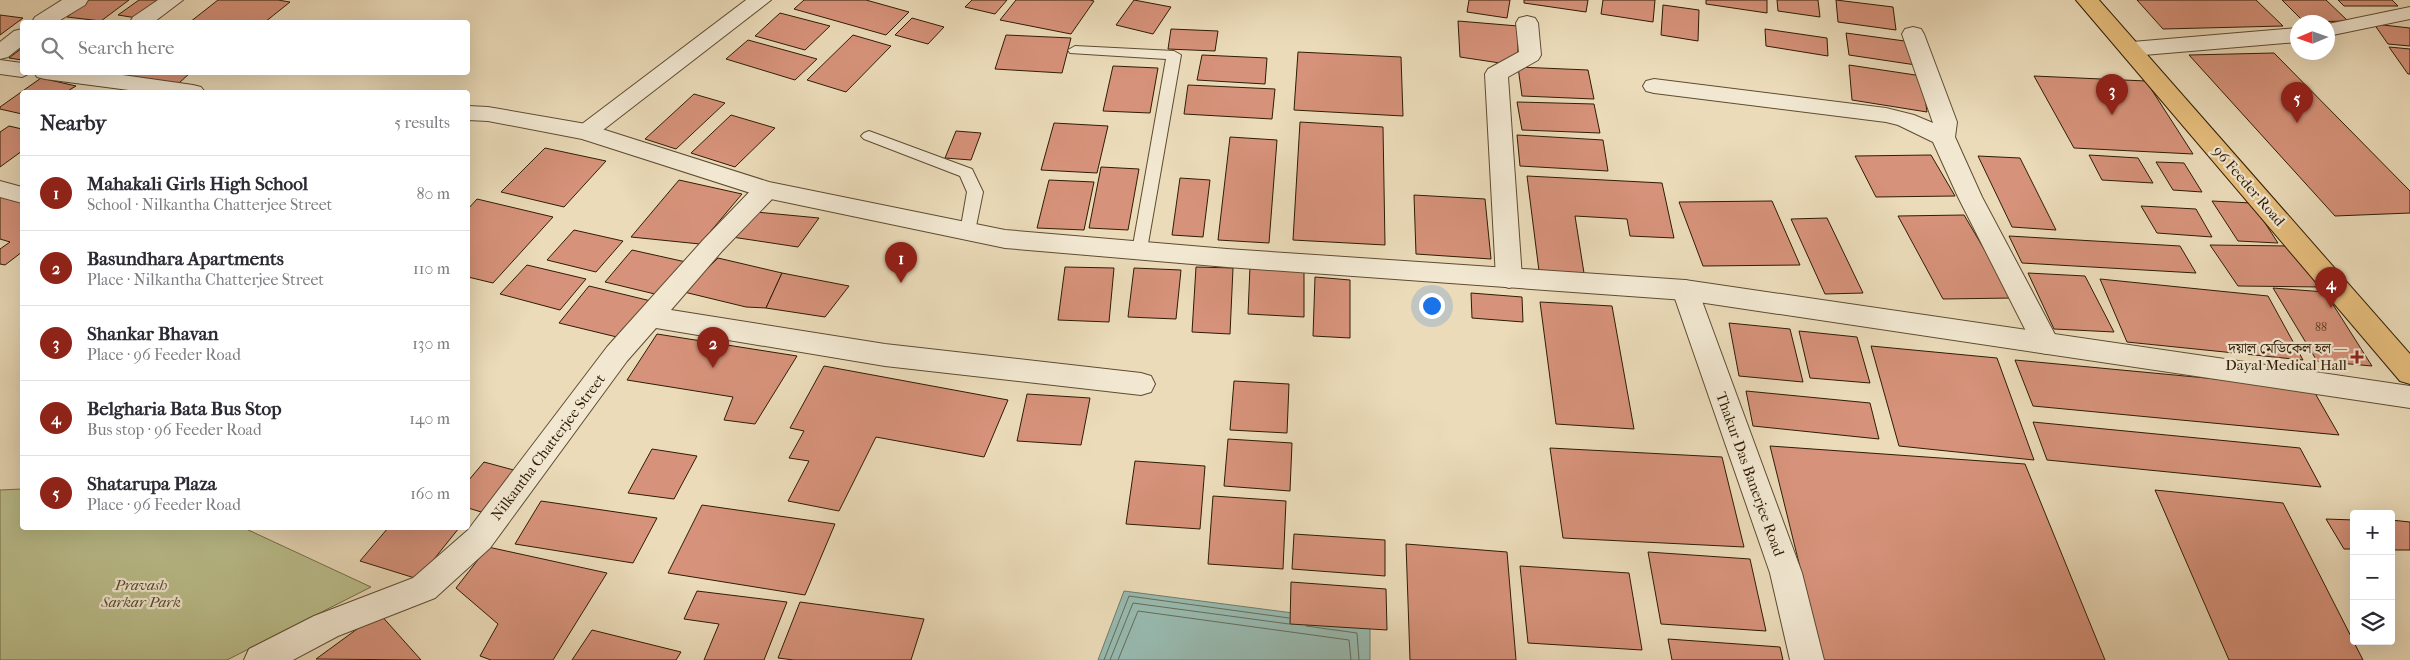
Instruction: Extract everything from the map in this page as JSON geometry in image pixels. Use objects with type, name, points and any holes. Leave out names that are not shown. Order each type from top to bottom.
[{"type":"main road","name":"96 Feeder Road","points":[[2087,0],[2132,49],[2410,373]]},
{"type":"street","points":[[46,20],[77,0]]},
{"type":"street","points":[[144,20],[172,0]]},
{"type":"street","points":[[586,132],[760,0]]},
{"type":"street","points":[[2335,29],[2410,13]]},
{"type":"street","points":[[1509,278],[1496,74],[1530,55],[1527,23]]},
{"type":"street","points":[[1913,34],[1945,122],[1943,136],[1970,197],[2046,344]]},
{"type":"street","points":[[2132,49],[2290,36]]},
{"type":"street","points":[[0,52],[20,37]]},
{"type":"street","points":[[0,67],[20,70]]},
{"type":"street","points":[[76,75],[179,90]]},
{"type":"street","points":[[1654,86],[1886,115],[1906,120],[1943,136]]},
{"type":"street","points":[[470,113],[488,114],[586,132],[766,190],[1005,239],[1140,251],[1685,290],[2410,396]]},
{"type":"street","points":[[0,189],[20,194]]},
{"type":"street","name":"Nilkantha Chatterjee Street","points":[[261,660],[326,626],[424,588],[479,540],[617,354],[713,245],[766,190]]},
{"type":"street","name":"Thakur Das Banerjee Road","points":[[1685,290],[1786,573],[1807,660]]},
{"type":"street","points":[[649,317],[885,355],[1140,384]]},
{"type":"lane","points":[[1075,50],[1174,55],[1140,251]]},
{"type":"lane","points":[[868,136],[966,173],[975,192],[968,232]]},
{"type":"green space","name":"Pravash Sarkar Park","points":[[20,489],[20,530],[248,530],[371,587],[227,660],[0,660],[0,490]]},
{"type":"water","points":[[1124,591],[1370,623],[1370,660],[1098,660]]},
{"type":"building","points":[[89,0],[129,0],[102,20],[67,17]]},
{"type":"building","points":[[139,0],[160,0],[137,18],[118,15]]},
{"type":"building","points":[[218,0],[278,0],[290,2],[268,20],[193,20]]},
{"type":"building","points":[[804,0],[866,0],[909,12],[886,35],[794,9]]},
{"type":"building","points":[[972,0],[1007,0],[995,14],[965,7]]},
{"type":"building","points":[[1016,0],[1094,1],[1071,34],[1000,20]]},
{"type":"building","points":[[1134,0],[1171,7],[1153,34],[1116,25]]},
{"type":"building","points":[[1469,0],[1510,0],[1507,18],[1467,12]]},
{"type":"building","points":[[1524,0],[1588,0],[1586,12],[1524,3]]},
{"type":"building","points":[[1603,0],[1655,0],[1653,22],[1601,14]]},
{"type":"building","points":[[1706,0],[1767,0],[1767,13],[1706,4]]},
{"type":"building","points":[[1777,0],[1818,0],[1820,17],[1778,11]]},
{"type":"building","points":[[1836,0],[1893,7],[1896,30],[1838,22]]},
{"type":"building","points":[[2137,0],[2256,0],[2283,26],[2163,29]]},
{"type":"building","points":[[2282,0],[2326,0],[2348,21],[2335,21],[2335,15],[2297,15]]},
{"type":"building","points":[[2338,0],[2392,0],[2398,6],[2344,6]]},
{"type":"building","points":[[1663,5],[1699,10],[1698,41],[1661,35]]},
{"type":"building","points":[[780,13],[830,26],[805,50],[755,36]]},
{"type":"building","points":[[0,15],[23,18],[20,20],[0,35]]},
{"type":"building","points":[[912,18],[944,27],[928,44],[895,35]]},
{"type":"building","points":[[1458,21],[1518,26],[1518,54],[1500,63],[1460,57]]},
{"type":"building","points":[[2374,24],[2410,28],[2410,46],[2388,44]]},
{"type":"building","points":[[1171,29],[1218,31],[1215,51],[1168,49]]},
{"type":"building","points":[[1765,29],[1827,38],[1828,56],[1766,46]]},
{"type":"building","points":[[1846,33],[1912,42],[1916,65],[1849,55]]},
{"type":"building","points":[[853,35],[891,46],[846,92],[807,80]]},
{"type":"building","points":[[1006,35],[1071,38],[1062,73],[995,69]]},
{"type":"building","points":[[748,40],[817,59],[795,80],[726,59]]},
{"type":"building","points":[[2389,47],[2410,49],[2410,74],[2408,74]]},
{"type":"building","points":[[20,50],[20,60],[9,58]]},
{"type":"building","points":[[1298,52],[1401,57],[1403,116],[1294,110]]},
{"type":"building","points":[[2274,53],[2410,191],[2410,213],[2335,216],[2189,55]]},
{"type":"building","points":[[1202,55],[1267,58],[1265,84],[1197,80]]},
{"type":"building","points":[[1849,65],[1922,76],[1927,112],[1852,100]]},
{"type":"building","points":[[1113,66],[1158,68],[1150,113],[1103,111]]},
{"type":"building","points":[[1518,67],[1588,70],[1594,99],[1522,96]]},
{"type":"building","points":[[117,75],[188,75],[178,84]]},
{"type":"building","points":[[2034,76],[2146,81],[2193,154],[2074,148]]},
{"type":"building","points":[[41,78],[76,86],[69,90],[24,90]]},
{"type":"building","points":[[1188,85],[1275,89],[1272,119],[1184,114]]},
{"type":"building","points":[[20,93],[20,114],[0,109],[0,107]]},
{"type":"building","points":[[694,94],[725,103],[676,149],[645,139]]},
{"type":"building","points":[[1517,102],[1594,104],[1600,133],[1522,130]]},
{"type":"building","points":[[731,115],[775,128],[735,167],[691,153]]},
{"type":"building","points":[[1300,122],[1383,127],[1385,245],[1293,240]]},
{"type":"building","points":[[1054,123],[1108,126],[1097,173],[1041,170]]},
{"type":"building","points":[[9,126],[20,129],[20,152],[0,167],[0,132]]},
{"type":"building","points":[[956,131],[981,133],[971,160],[945,158]]},
{"type":"building","points":[[1517,135],[1603,140],[1608,171],[1520,166]]},
{"type":"building","points":[[1230,137],[1277,140],[1269,243],[1218,240]]},
{"type":"building","points":[[545,148],[606,161],[564,207],[501,192]]},
{"type":"building","points":[[1931,155],[1955,196],[1876,197],[1855,156]]},
{"type":"building","points":[[2089,155],[2138,158],[2153,183],[2102,180]]},
{"type":"building","points":[[1978,156],[2020,158],[2056,230],[2012,227]]},
{"type":"building","points":[[2156,162],[2184,163],[2202,192],[2173,190]]},
{"type":"building","points":[[1101,167],[1139,169],[1128,230],[1089,228]]},
{"type":"building","points":[[1527,176],[1662,183],[1674,238],[1630,236],[1627,219],[1575,216],[1584,273],[1539,271]]},
{"type":"building","points":[[1180,178],[1210,180],[1203,237],[1172,235]]},
{"type":"building","points":[[679,180],[742,194],[700,244],[631,237]]},
{"type":"building","points":[[1049,180],[1094,182],[1084,230],[1037,228]]},
{"type":"building","points":[[0,194],[20,199],[20,254],[5,265],[0,264],[0,249],[10,242],[0,239]]},
{"type":"building","points":[[1414,195],[1485,199],[1491,259],[1416,254]]},
{"type":"building","points":[[477,199],[553,217],[493,283],[470,277],[470,207]]},
{"type":"building","points":[[1772,201],[1800,265],[1703,266],[1679,202]]},
{"type":"building","points":[[2212,201],[2252,203],[2278,243],[2238,241]]},
{"type":"building","points":[[2141,206],[2196,209],[2212,237],[2157,233]]},
{"type":"building","points":[[756,212],[819,218],[798,247],[732,237]]},
{"type":"building","points":[[1964,215],[2013,298],[1943,299],[1898,216]]},
{"type":"building","points":[[1827,218],[1863,293],[1825,294],[1791,219]]},
{"type":"building","points":[[574,230],[623,241],[596,272],[547,260]]},
{"type":"building","points":[[2009,236],[2180,246],[2196,273],[2022,263]]},
{"type":"building","points":[[2210,245],[2290,246],[2322,287],[2238,286]]},
{"type":"building","points":[[632,250],[686,262],[659,295],[605,282]]},
{"type":"building","points":[[718,258],[782,273],[766,308],[746,307],[684,292]]},
{"type":"building","points":[[527,265],[586,279],[560,310],[500,294]]},
{"type":"building","points":[[1250,266],[1304,268],[1304,317],[1248,314]]},
{"type":"building","points":[[1065,267],[1114,268],[1109,322],[1058,320]]},
{"type":"building","points":[[1196,267],[1233,268],[1230,334],[1192,332]]},
{"type":"building","points":[[1134,268],[1181,270],[1176,319],[1128,317]]},
{"type":"building","points":[[782,273],[849,286],[825,317],[766,308]]},
{"type":"building","points":[[2028,273],[2085,276],[2114,332],[2054,329]]},
{"type":"building","points":[[1315,277],[1350,280],[1350,338],[1313,336]]},
{"type":"building","points":[[2100,279],[2268,296],[2303,360],[2127,342]]},
{"type":"building","points":[[589,286],[651,301],[621,338],[559,323]]},
{"type":"building","points":[[2273,288],[2325,292],[2372,366],[2317,361]]},
{"type":"building","points":[[1471,293],[1522,297],[1523,322],[1472,318]]},
{"type":"building","points":[[1540,302],[1612,306],[1634,429],[1556,424]]},
{"type":"building","points":[[1729,323],[1790,329],[1803,382],[1739,376]]},
{"type":"building","points":[[1799,331],[1857,337],[1870,383],[1810,378]]},
{"type":"building","points":[[657,334],[797,356],[755,424],[724,420],[733,397],[627,380]]},
{"type":"building","points":[[1871,346],[1997,358],[2034,460],[1899,446]]},
{"type":"building","points":[[2015,360],[2312,388],[2339,435],[2033,406]]},
{"type":"building","points":[[824,366],[1008,400],[984,457],[876,437],[839,511],[788,501],[809,461],[789,458],[804,431],[790,428]]},
{"type":"building","points":[[1234,381],[1289,384],[1287,433],[1230,430]]},
{"type":"building","points":[[1746,391],[1870,403],[1879,439],[1753,426]]},
{"type":"building","points":[[1027,394],[1090,398],[1081,445],[1017,441]]},
{"type":"building","points":[[2033,422],[2300,448],[2321,487],[2047,460]]},
{"type":"building","points":[[1228,439],[1292,443],[1290,491],[1224,486]]},
{"type":"building","points":[[1770,446],[2025,464],[2105,660],[1823,660]]},
{"type":"building","points":[[1550,448],[1722,457],[1744,547],[1563,538]]},
{"type":"building","points":[[652,449],[697,456],[674,499],[628,493]]},
{"type":"building","points":[[1135,461],[1205,466],[1200,529],[1126,524]]},
{"type":"building","points":[[484,462],[521,472],[488,514],[470,509],[470,479]]},
{"type":"building","points":[[2155,490],[2283,503],[2350,634],[2350,645],[2355,645],[2363,660],[2229,660]]},
{"type":"building","points":[[1213,496],[1286,501],[1283,569],[1208,564]]},
{"type":"building","points":[[541,501],[657,518],[633,563],[515,544]]},
{"type":"building","points":[[702,505],[835,524],[805,595],[668,573]]},
{"type":"building","points":[[2326,519],[2350,520],[2350,549],[2344,549]]},
{"type":"building","points":[[2395,520],[2410,522],[2410,550],[2395,550]]},
{"type":"building","points":[[386,530],[457,530],[418,579],[360,561]]},
{"type":"building","points":[[1294,534],[1385,540],[1385,576],[1292,569]]},
{"type":"building","points":[[1406,544],[1507,552],[1516,660],[1410,660]]},
{"type":"building","points":[[488,547],[607,573],[553,660],[491,660],[480,656],[498,624],[456,588]]},
{"type":"building","points":[[1648,552],[1750,559],[1766,631],[1661,624]]},
{"type":"building","points":[[1520,566],[1629,573],[1642,650],[1528,643]]},
{"type":"building","points":[[1291,582],[1386,589],[1387,630],[1290,624]]},
{"type":"building","points":[[697,591],[787,602],[764,660],[704,660],[719,624],[684,619]]},
{"type":"building","points":[[800,602],[924,619],[911,660],[794,660],[778,658]]},
{"type":"building","points":[[379,613],[421,660],[316,659]]},
{"type":"building","points":[[592,630],[681,652],[676,660],[572,660]]},
{"type":"building","points":[[1668,639],[1780,647],[1783,660],[1672,660]]},
{"type":"place","name":"Shankar Bhavan","points":[[2112,115]]},
{"type":"place","name":"Shatarupa Plaza","points":[[2297,123]]},
{"type":"place","name":"Mahakali Girls High School","points":[[901,283]]},
{"type":"place","name":"Belgharia Bata Bus Stop","points":[[2331,308]]},
{"type":"place","name":"দয়াল মেডিকেল হল — Dayal Medical Hall","points":[[2357,357]]},
{"type":"place","name":"Basundhara Apartments","points":[[713,368]]}]
